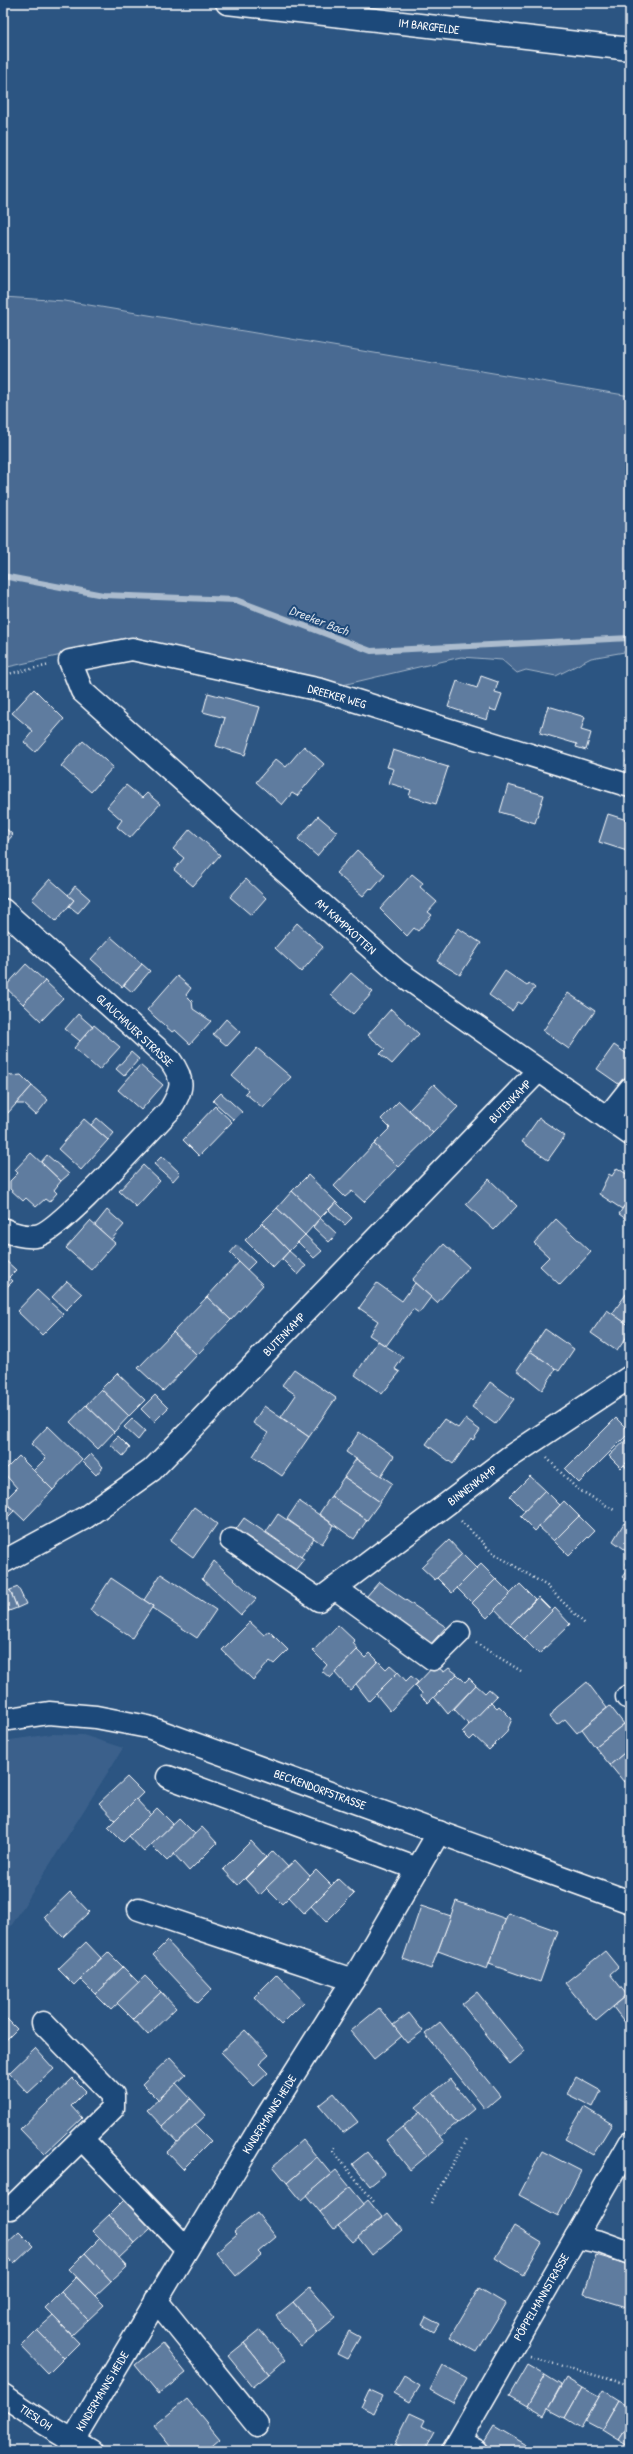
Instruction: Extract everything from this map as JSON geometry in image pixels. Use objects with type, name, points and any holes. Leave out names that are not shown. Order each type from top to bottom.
[{"type":"street","name":"IM BARGFELDE","points":[[227,3],[630,49]]},
{"type":"street","name":"DREEKER WEG","points":[[70,660],[132,649],[313,688],[630,786]]},
{"type":"street","name":"AM KAMPKOTTEN","points":[[70,660],[82,691],[397,971],[630,1134]]},
{"type":"street","name":"GLAUCHAUER STRASSE","points":[[3,910],[170,1060],[180,1074],[181,1091],[170,1110],[64,1220],[36,1237],[7,1231]]},
{"type":"street","name":"BUTENKAMP","points":[[3,1562],[86,1517],[152,1470],[538,1071]]},
{"type":"street","points":[[607,1118],[630,1089]]},
{"type":"street","name":"BINNENKAMP","points":[[327,1594],[445,1505],[532,1442],[630,1377]]},
{"type":"street","points":[[231,1540],[327,1594],[433,1659],[459,1632]]},
{"type":"street","name":"BECKENDORFSTRASSE","points":[[3,1720],[49,1714],[96,1717],[148,1727],[630,1902]]},
{"type":"street","points":[[168,1777],[418,1869]]},
{"type":"street","name":"KINDERMANNS HEIDE","points":[[82,2446],[156,2300],[264,2121],[353,1980],[439,1832]]},
{"type":"street","points":[[138,1909],[353,1980]]},
{"type":"street","points":[[3,2206],[10,2208],[82,2140],[113,2108],[113,2095],[43,2024]]},
{"type":"street","points":[[82,2140],[187,2249]]},
{"type":"street","name":"PÖPPELMANNSTRASSE","points":[[463,2448],[509,2351],[630,2143]]},
{"type":"street","points":[[576,2237],[600,2242],[630,2253]]},
{"type":"street","points":[[156,2300],[257,2426]]},
{"type":"street","name":"TIESLOH","points":[[3,2395],[82,2446]]},
{"type":"path","points":[[3,675],[70,660]]},
{"type":"path","points":[[532,1442],[576,1488],[614,1510]]},
{"type":"path","points":[[445,1505],[492,1552],[547,1586],[586,1625]]},
{"type":"path","points":[[459,1632],[521,1671]]},
{"type":"path","points":[[431,2203],[468,2137]]},
{"type":"path","points":[[334,2147],[333,2151],[375,2203]]},
{"type":"path","points":[[509,2351],[630,2385]]},
{"type":"shaded area","points":[[3,297],[65,301],[630,396],[630,651],[591,658],[556,676],[526,670],[517,673],[502,660],[461,657],[334,687],[134,639],[3,668]]},
{"type":"shaded area","points":[[52,1734],[83,1735],[123,1748],[3,1939],[3,1741]]},
{"type":"building","points":[[481,676],[498,682],[495,692],[502,694],[496,711],[490,709],[487,720],[448,707],[457,681],[477,688]]},
{"type":"building","points":[[34,689],[64,719],[35,752],[24,742],[33,731],[12,713]]},
{"type":"building","points":[[208,693],[260,707],[245,755],[216,746],[225,718],[203,712]]},
{"type":"building","points":[[548,706],[585,717],[581,730],[591,733],[586,750],[576,747],[577,744],[540,733]]},
{"type":"building","points":[[83,741],[113,767],[91,792],[61,766]]},
{"type":"building","points":[[304,746],[324,764],[297,796],[292,793],[282,805],[256,782],[276,759],[286,767]]},
{"type":"building","points":[[630,748],[630,763],[626,762]]},
{"type":"building","points":[[393,750],[448,767],[436,804],[409,796],[411,790],[389,783],[394,769],[387,767]]},
{"type":"building","points":[[126,785],[142,798],[147,793],[160,804],[130,838],[117,827],[122,820],[107,807]]},
{"type":"building","points":[[508,785],[544,795],[535,823],[500,812]]},
{"type":"building","points":[[608,814],[630,821],[630,852],[599,842]]},
{"type":"building","points":[[318,816],[337,832],[317,856],[298,839]]},
{"type":"building","points":[[3,826],[13,835],[3,846]]},
{"type":"building","points":[[190,829],[220,855],[193,886],[174,870],[184,858],[173,849]]},
{"type":"building","points":[[357,850],[385,875],[372,890],[370,888],[363,896],[336,873]]},
{"type":"building","points":[[412,874],[423,883],[420,887],[437,902],[428,912],[432,915],[418,931],[414,928],[407,936],[380,909]]},
{"type":"building","points":[[50,879],[74,900],[56,921],[32,899]]},
{"type":"building","points":[[246,879],[266,898],[251,915],[230,897]]},
{"type":"building","points":[[75,886],[90,899],[78,913],[69,906],[74,900],[68,895]]},
{"type":"building","points":[[297,923],[323,947],[301,972],[275,948]]},
{"type":"building","points":[[458,928],[481,943],[460,975],[437,961]]},
{"type":"building","points":[[111,937],[142,964],[122,987],[91,959]]},
{"type":"building","points":[[26,964],[45,981],[23,1004],[5,987]]},
{"type":"building","points":[[142,964],[150,971],[132,992],[124,985]]},
{"type":"building","points":[[505,971],[527,986],[529,983],[535,988],[522,1004],[518,1002],[512,1011],[489,995]]},
{"type":"building","points":[[351,973],[373,992],[353,1014],[331,995]]},
{"type":"building","points":[[177,976],[191,988],[186,995],[192,1001],[193,1009],[211,1021],[190,1044],[175,1030],[172,1032],[147,1010]]},
{"type":"building","points":[[45,981],[63,998],[41,1021],[23,1004]]},
{"type":"building","points":[[568,993],[595,1011],[569,1049],[543,1031]]},
{"type":"building","points":[[391,1009],[419,1034],[392,1064],[380,1054],[385,1049],[368,1035]]},
{"type":"building","points":[[78,1014],[93,1027],[80,1041],[65,1029]]},
{"type":"building","points":[[226,1019],[240,1032],[227,1046],[213,1034]]},
{"type":"building","points":[[94,1025],[120,1047],[99,1070],[74,1048]]},
{"type":"building","points":[[614,1045],[630,1056],[630,1071],[620,1085],[597,1069]]},
{"type":"building","points":[[257,1048],[291,1077],[263,1108],[245,1093],[248,1090],[232,1076]]},
{"type":"building","points":[[131,1052],[139,1059],[124,1076],[116,1069]]},
{"type":"building","points":[[140,1065],[163,1085],[141,1110],[118,1090]]},
{"type":"building","points":[[3,1069],[11,1076],[21,1075],[32,1086],[8,1113],[3,1108]]},
{"type":"building","points":[[434,1084],[458,1107],[433,1133],[409,1110]]},
{"type":"building","points":[[32,1086],[48,1100],[36,1115],[24,1104],[16,1104]]},
{"type":"building","points":[[221,1093],[242,1112],[234,1120],[213,1101]]},
{"type":"building","points":[[399,1101],[433,1133],[398,1167],[374,1144],[390,1128],[381,1119]]},
{"type":"building","points":[[215,1106],[232,1122],[199,1156],[183,1140]]},
{"type":"building","points":[[97,1118],[114,1133],[108,1140],[91,1125]]},
{"type":"building","points":[[539,1118],[565,1136],[548,1160],[522,1142]]},
{"type":"building","points":[[84,1119],[108,1140],[81,1170],[58,1149]]},
{"type":"building","points":[[374,1144],[398,1167],[364,1202],[352,1191],[345,1197],[334,1186]]},
{"type":"building","points":[[31,1153],[61,1181],[54,1190],[57,1193],[49,1202],[45,1199],[36,1207],[26,1198],[23,1201],[10,1189],[10,1181],[18,1173],[15,1170]]},
{"type":"building","points":[[47,1155],[69,1174],[61,1181],[41,1162]]},
{"type":"building","points":[[162,1156],[180,1173],[173,1181],[154,1164]]},
{"type":"building","points":[[143,1165],[160,1181],[136,1207],[119,1191]]},
{"type":"building","points":[[617,1168],[630,1176],[630,1197],[622,1209],[599,1194],[609,1174],[612,1176]]},
{"type":"building","points":[[308,1175],[336,1202],[320,1218],[292,1191]]},
{"type":"building","points":[[489,1179],[517,1206],[494,1230],[466,1204]]},
{"type":"building","points":[[292,1191],[320,1218],[305,1235],[277,1208]]},
{"type":"building","points":[[630,1197],[630,1222],[619,1214]]},
{"type":"building","points":[[336,1202],[352,1218],[345,1225],[329,1210]]},
{"type":"building","points":[[277,1208],[305,1235],[289,1251],[262,1223]]},
{"type":"building","points":[[107,1210],[124,1225],[111,1240],[95,1225]]},
{"type":"building","points":[[320,1218],[337,1234],[329,1242],[313,1227]]},
{"type":"building","points":[[556,1219],[591,1252],[560,1285],[540,1266],[549,1257],[534,1243]]},
{"type":"building","points":[[90,1221],[115,1243],[91,1270],[66,1248]]},
{"type":"building","points":[[262,1223],[289,1251],[273,1268],[245,1240]]},
{"type":"building","points":[[305,1235],[322,1251],[314,1258],[298,1242]]},
{"type":"building","points":[[444,1244],[469,1267],[437,1303],[412,1280]]},
{"type":"building","points":[[237,1245],[255,1262],[247,1270],[230,1253]]},
{"type":"building","points":[[289,1251],[306,1266],[298,1275],[282,1259]]},
{"type":"building","points":[[3,1258],[16,1270],[9,1277],[13,1281],[3,1291]]},
{"type":"building","points":[[239,1262],[263,1285],[231,1320],[207,1297]]},
{"type":"building","points":[[67,1281],[82,1294],[66,1310],[52,1297]]},
{"type":"building","points":[[377,1283],[402,1301],[415,1283],[431,1297],[419,1313],[413,1309],[386,1346],[369,1335],[378,1321],[359,1308]]},
{"type":"building","points":[[37,1290],[63,1314],[42,1335],[17,1311]]},
{"type":"building","points":[[629,1290],[630,1291],[630,1326],[612,1314]]},
{"type":"building","points":[[207,1297],[231,1320],[197,1355],[173,1332]]},
{"type":"building","points":[[607,1310],[630,1326],[630,1332],[617,1351],[591,1333]]},
{"type":"building","points":[[545,1329],[574,1349],[559,1371],[530,1351]]},
{"type":"building","points":[[173,1332],[197,1355],[163,1391],[138,1368]]},
{"type":"building","points":[[378,1341],[403,1357],[395,1369],[400,1372],[382,1394],[355,1375]]},
{"type":"building","points":[[530,1351],[556,1369],[542,1390],[517,1370]]},
{"type":"building","points":[[294,1369],[336,1398],[309,1437],[281,1417],[296,1395],[282,1385]]},
{"type":"building","points":[[117,1373],[145,1400],[129,1416],[101,1389]]},
{"type":"building","points":[[490,1382],[514,1399],[495,1424],[472,1407]]},
{"type":"building","points":[[101,1389],[129,1416],[114,1432],[86,1405]]},
{"type":"building","points":[[155,1395],[168,1408],[154,1422],[141,1409]]},
{"type":"building","points":[[86,1405],[114,1432],[98,1449],[70,1422]]},
{"type":"building","points":[[264,1406],[309,1437],[282,1476],[253,1456],[268,1433],[253,1423]]},
{"type":"building","points":[[616,1418],[630,1432],[579,1483],[565,1469]]},
{"type":"building","points":[[132,1419],[145,1431],[138,1440],[124,1427]]},
{"type":"building","points":[[444,1419],[458,1428],[465,1419],[480,1430],[473,1440],[471,1438],[453,1464],[426,1444]]},
{"type":"building","points":[[48,1426],[82,1459],[53,1490],[33,1471],[46,1458],[31,1444]]},
{"type":"building","points":[[359,1432],[394,1456],[381,1476],[346,1452]]},
{"type":"building","points":[[118,1436],[130,1448],[123,1456],[110,1444]]},
{"type":"building","points":[[630,1436],[630,1459],[621,1468],[609,1456]]},
{"type":"building","points":[[91,1454],[103,1467],[96,1475],[83,1462]]},
{"type":"building","points":[[19,1456],[53,1490],[24,1520],[4,1501],[17,1488],[3,1472]]},
{"type":"building","points":[[356,1459],[392,1483],[380,1502],[344,1477]]},
{"type":"building","points":[[630,1459],[630,1472],[624,1465]]},
{"type":"building","points":[[530,1476],[545,1490],[525,1511],[510,1496]]},
{"type":"building","points":[[344,1477],[380,1502],[367,1520],[331,1496]]},
{"type":"building","points":[[545,1490],[560,1505],[535,1531],[520,1516]]},
{"type":"building","points":[[331,1496],[367,1520],[354,1539],[319,1514]]},
{"type":"building","points":[[3,1500],[14,1511],[3,1522]]},
{"type":"building","points":[[299,1501],[334,1525],[322,1544],[287,1519]]},
{"type":"building","points":[[564,1501],[579,1516],[554,1541],[539,1527]]},
{"type":"building","points":[[194,1507],[217,1524],[193,1558],[170,1541]]},
{"type":"building","points":[[278,1514],[314,1538],[301,1557],[266,1532]]},
{"type":"building","points":[[579,1516],[594,1531],[569,1556],[554,1541]]},
{"type":"building","points":[[244,1518],[304,1559],[293,1573],[234,1532]]},
{"type":"building","points":[[624,1523],[630,1526],[630,1553],[613,1541]]},
{"type":"building","points":[[449,1540],[462,1554],[435,1580],[421,1567]]},
{"type":"building","points":[[462,1554],[477,1569],[452,1593],[437,1578]]},
{"type":"building","points":[[630,1559],[630,1566],[626,1564]]},
{"type":"building","points":[[214,1561],[256,1599],[241,1615],[202,1579]]},
{"type":"building","points":[[481,1564],[496,1579],[472,1603],[457,1588]]},
{"type":"building","points":[[630,1566],[630,1583],[622,1577]]},
{"type":"building","points":[[161,1574],[216,1610],[197,1638],[152,1608],[153,1606],[144,1600]]},
{"type":"building","points":[[111,1578],[153,1606],[132,1638],[90,1610]]},
{"type":"building","points":[[496,1579],[511,1594],[487,1618],[472,1603]]},
{"type":"building","points":[[379,1582],[446,1627],[430,1645],[417,1632],[414,1635],[384,1610],[381,1612],[366,1597]]},
{"type":"building","points":[[520,1584],[535,1599],[510,1625],[495,1609]]},
{"type":"building","points":[[18,1587],[26,1604],[17,1608],[10,1590]]},
{"type":"building","points":[[10,1590],[17,1608],[9,1611],[3,1594]]},
{"type":"building","points":[[3,1597],[9,1611],[3,1614]]},
{"type":"building","points":[[538,1597],[552,1611],[524,1639],[510,1625]]},
{"type":"building","points":[[555,1608],[570,1624],[539,1654],[524,1639]]},
{"type":"building","points":[[250,1622],[264,1635],[269,1631],[288,1650],[274,1664],[270,1661],[253,1680],[222,1650]]},
{"type":"building","points":[[338,1625],[355,1641],[353,1643],[358,1649],[330,1678],[322,1671],[327,1665],[313,1651]]},
{"type":"building","points":[[357,1650],[365,1658],[370,1653],[378,1661],[350,1690],[335,1673]]},
{"type":"building","points":[[378,1661],[386,1669],[390,1665],[398,1672],[369,1701],[356,1684]]},
{"type":"building","points":[[435,1665],[444,1672],[449,1668],[457,1674],[428,1703],[421,1696],[422,1693],[415,1686]]},
{"type":"building","points":[[398,1672],[406,1681],[411,1676],[418,1682],[390,1711],[376,1694]]},
{"type":"building","points":[[457,1674],[465,1682],[469,1678],[476,1685],[448,1714],[434,1697]]},
{"type":"building","points":[[587,1682],[607,1708],[577,1733],[565,1719],[557,1725],[550,1717],[556,1708]]},
{"type":"building","points":[[476,1685],[485,1693],[489,1689],[497,1696],[469,1725],[454,1709]]},
{"type":"building","points":[[491,1702],[497,1708],[499,1706],[512,1719],[506,1733],[489,1750],[474,1736],[470,1740],[462,1732]]},
{"type":"building","points":[[610,1706],[624,1724],[595,1747],[582,1729]]},
{"type":"building","points":[[624,1724],[630,1731],[630,1748],[610,1765],[595,1747]]},
{"type":"building","points":[[630,1748],[630,1777],[624,1782],[610,1765]]},
{"type":"building","points":[[127,1777],[143,1793],[115,1820],[99,1803]]},
{"type":"building","points":[[136,1799],[151,1815],[123,1842],[108,1827]]},
{"type":"building","points":[[157,1808],[173,1824],[144,1852],[129,1836]]},
{"type":"building","points":[[179,1818],[195,1834],[167,1861],[151,1845]]},
{"type":"building","points":[[202,1827],[217,1843],[189,1871],[174,1854]]},
{"type":"building","points":[[251,1841],[266,1857],[238,1885],[223,1869]]},
{"type":"building","points":[[273,1851],[288,1867],[260,1895],[245,1879]]},
{"type":"building","points":[[295,1860],[310,1876],[282,1904],[266,1888]]},
{"type":"building","points":[[316,1870],[332,1886],[304,1913],[289,1897]]},
{"type":"building","points":[[338,1879],[354,1894],[326,1922],[311,1906]]},
{"type":"building","points":[[70,1892],[89,1912],[63,1937],[44,1917]]},
{"type":"building","points":[[456,1901],[506,1919],[487,1969],[438,1951]]},
{"type":"building","points":[[421,1906],[451,1916],[431,1969],[403,1959]]},
{"type":"building","points":[[508,1913],[558,1931],[540,1982],[489,1964]]},
{"type":"building","points":[[167,1941],[212,1989],[198,2003],[153,1955]]},
{"type":"building","points":[[86,1942],[101,1958],[74,1985],[58,1969]]},
{"type":"building","points":[[605,1951],[618,1967],[610,1974],[627,1995],[596,2021],[565,1983]]},
{"type":"building","points":[[108,1952],[123,1967],[95,1994],[80,1979]]},
{"type":"building","points":[[123,1967],[139,1983],[111,2010],[95,1994]]},
{"type":"building","points":[[277,1974],[304,2002],[281,2025],[254,1997]]},
{"type":"building","points":[[145,1976],[161,1992],[133,2019],[117,2003]]},
{"type":"building","points":[[161,1992],[176,2008],[148,2035],[133,2019]]},
{"type":"building","points":[[477,1992],[525,2051],[510,2064],[462,2004]]},
{"type":"building","points":[[630,1993],[630,2029],[613,2007]]},
{"type":"building","points":[[379,2008],[402,2036],[374,2059],[351,2031]]},
{"type":"building","points":[[409,2013],[423,2031],[407,2043],[393,2025]]},
{"type":"building","points":[[3,2015],[17,2029],[3,2043]]},
{"type":"building","points":[[440,2022],[500,2096],[485,2109],[425,2034]]},
{"type":"building","points":[[245,2030],[269,2055],[259,2064],[268,2073],[254,2086],[221,2052]]},
{"type":"building","points":[[35,2048],[54,2069],[28,2093],[9,2073]]},
{"type":"building","points":[[170,2057],[186,2074],[158,2100],[142,2084]]},
{"type":"building","points":[[576,2077],[601,2091],[593,2107],[567,2094]]},
{"type":"building","points":[[73,2078],[86,2091],[71,2106],[82,2118],[44,2154],[20,2129]]},
{"type":"building","points":[[450,2079],[474,2109],[457,2123],[433,2093]]},
{"type":"building","points":[[176,2083],[191,2099],[162,2126],[147,2110]]},
{"type":"building","points":[[334,2093],[358,2122],[343,2133],[319,2105]]},
{"type":"building","points":[[433,2093],[457,2123],[439,2137],[416,2107]]},
{"type":"building","points":[[191,2099],[206,2115],[177,2142],[162,2126]]},
{"type":"building","points":[[584,2107],[612,2124],[593,2155],[565,2139]]},
{"type":"building","points":[[420,2112],[444,2142],[427,2156],[402,2127]]},
{"type":"building","points":[[195,2125],[211,2141],[183,2169],[167,2152]]},
{"type":"building","points":[[402,2127],[427,2156],[410,2170],[386,2140]]},
{"type":"building","points":[[303,2140],[317,2157],[287,2183],[273,2166]]},
{"type":"building","points":[[542,2151],[581,2171],[558,2216],[519,2195]]},
{"type":"building","points":[[367,2152],[385,2174],[370,2186],[352,2164]]},
{"type":"building","points":[[317,2157],[331,2174],[301,2200],[287,2183]]},
{"type":"building","points":[[336,2170],[350,2187],[320,2212],[306,2195]]},
{"type":"building","points":[[350,2187],[364,2204],[334,2229],[320,2212]]},
{"type":"building","points":[[124,2200],[151,2228],[135,2243],[109,2215]]},
{"type":"building","points":[[368,2200],[382,2217],[353,2242],[338,2226]]},
{"type":"building","points":[[257,2213],[276,2237],[258,2252],[261,2255],[236,2276],[216,2252],[237,2234],[234,2231]]},
{"type":"building","points":[[388,2213],[402,2230],[372,2255],[358,2237]]},
{"type":"building","points":[[109,2215],[135,2243],[119,2258],[92,2231]]},
{"type":"building","points":[[514,2226],[542,2243],[523,2275],[495,2258]]},
{"type":"building","points":[[19,2232],[33,2246],[14,2264],[3,2253],[3,2247]]},
{"type":"building","points":[[100,2238],[127,2266],[111,2281],[85,2253]]},
{"type":"building","points":[[85,2253],[111,2281],[95,2296],[69,2269]]},
{"type":"building","points":[[596,2255],[630,2265],[630,2308],[584,2294]]},
{"type":"building","points":[[76,2277],[104,2305],[88,2320],[61,2292]]},
{"type":"building","points":[[310,2287],[336,2317],[318,2332],[293,2302]]},
{"type":"building","points":[[479,2288],[506,2304],[477,2352],[450,2337]]},
{"type":"building","points":[[61,2292],[88,2320],[72,2335],[45,2308]]},
{"type":"building","points":[[293,2302],[318,2332],[301,2346],[276,2316]]},
{"type":"building","points":[[53,2316],[79,2343],[64,2358],[37,2330]]},
{"type":"building","points":[[426,2317],[439,2324],[434,2332],[422,2325]]},
{"type":"building","points":[[37,2330],[64,2358],[48,2374],[21,2346]]},
{"type":"building","points":[[260,2330],[285,2360],[269,2374],[244,2343]]},
{"type":"building","points":[[349,2331],[360,2337],[347,2359],[337,2354]]},
{"type":"building","points":[[162,2343],[186,2373],[159,2394],[135,2365]]},
{"type":"building","points":[[244,2343],[269,2374],[253,2387],[228,2356]]},
{"type":"building","points":[[443,2365],[467,2378],[453,2403],[430,2390]]},
{"type":"building","points":[[528,2365],[545,2375],[527,2406],[510,2396]]},
{"type":"building","points":[[545,2375],[561,2385],[544,2416],[527,2406]]},
{"type":"building","points":[[404,2376],[420,2386],[410,2402],[394,2393]]},
{"type":"building","points":[[566,2378],[582,2388],[565,2418],[548,2409]]},
{"type":"building","points":[[582,2388],[599,2397],[581,2428],[565,2418]]},
{"type":"building","points":[[369,2390],[382,2396],[374,2413],[361,2407]]},
{"type":"building","points":[[603,2390],[619,2400],[602,2430],[585,2421]]},
{"type":"building","points":[[187,2399],[220,2439],[206,2451],[174,2451],[154,2426]]},
{"type":"building","points":[[619,2400],[630,2406],[630,2421],[618,2440],[602,2430]]},
{"type":"building","points":[[410,2413],[425,2420],[422,2426],[434,2432],[424,2451],[407,2451],[394,2445]]},
{"type":"building","points":[[630,2421],[630,2447],[618,2440]]},
{"type":"building","points":[[494,2426],[537,2451],[495,2451],[483,2444]]},
{"type":"waterway","name":"Dreeker Bach","points":[[3,576],[103,595],[236,600],[371,651],[630,638]]}]
